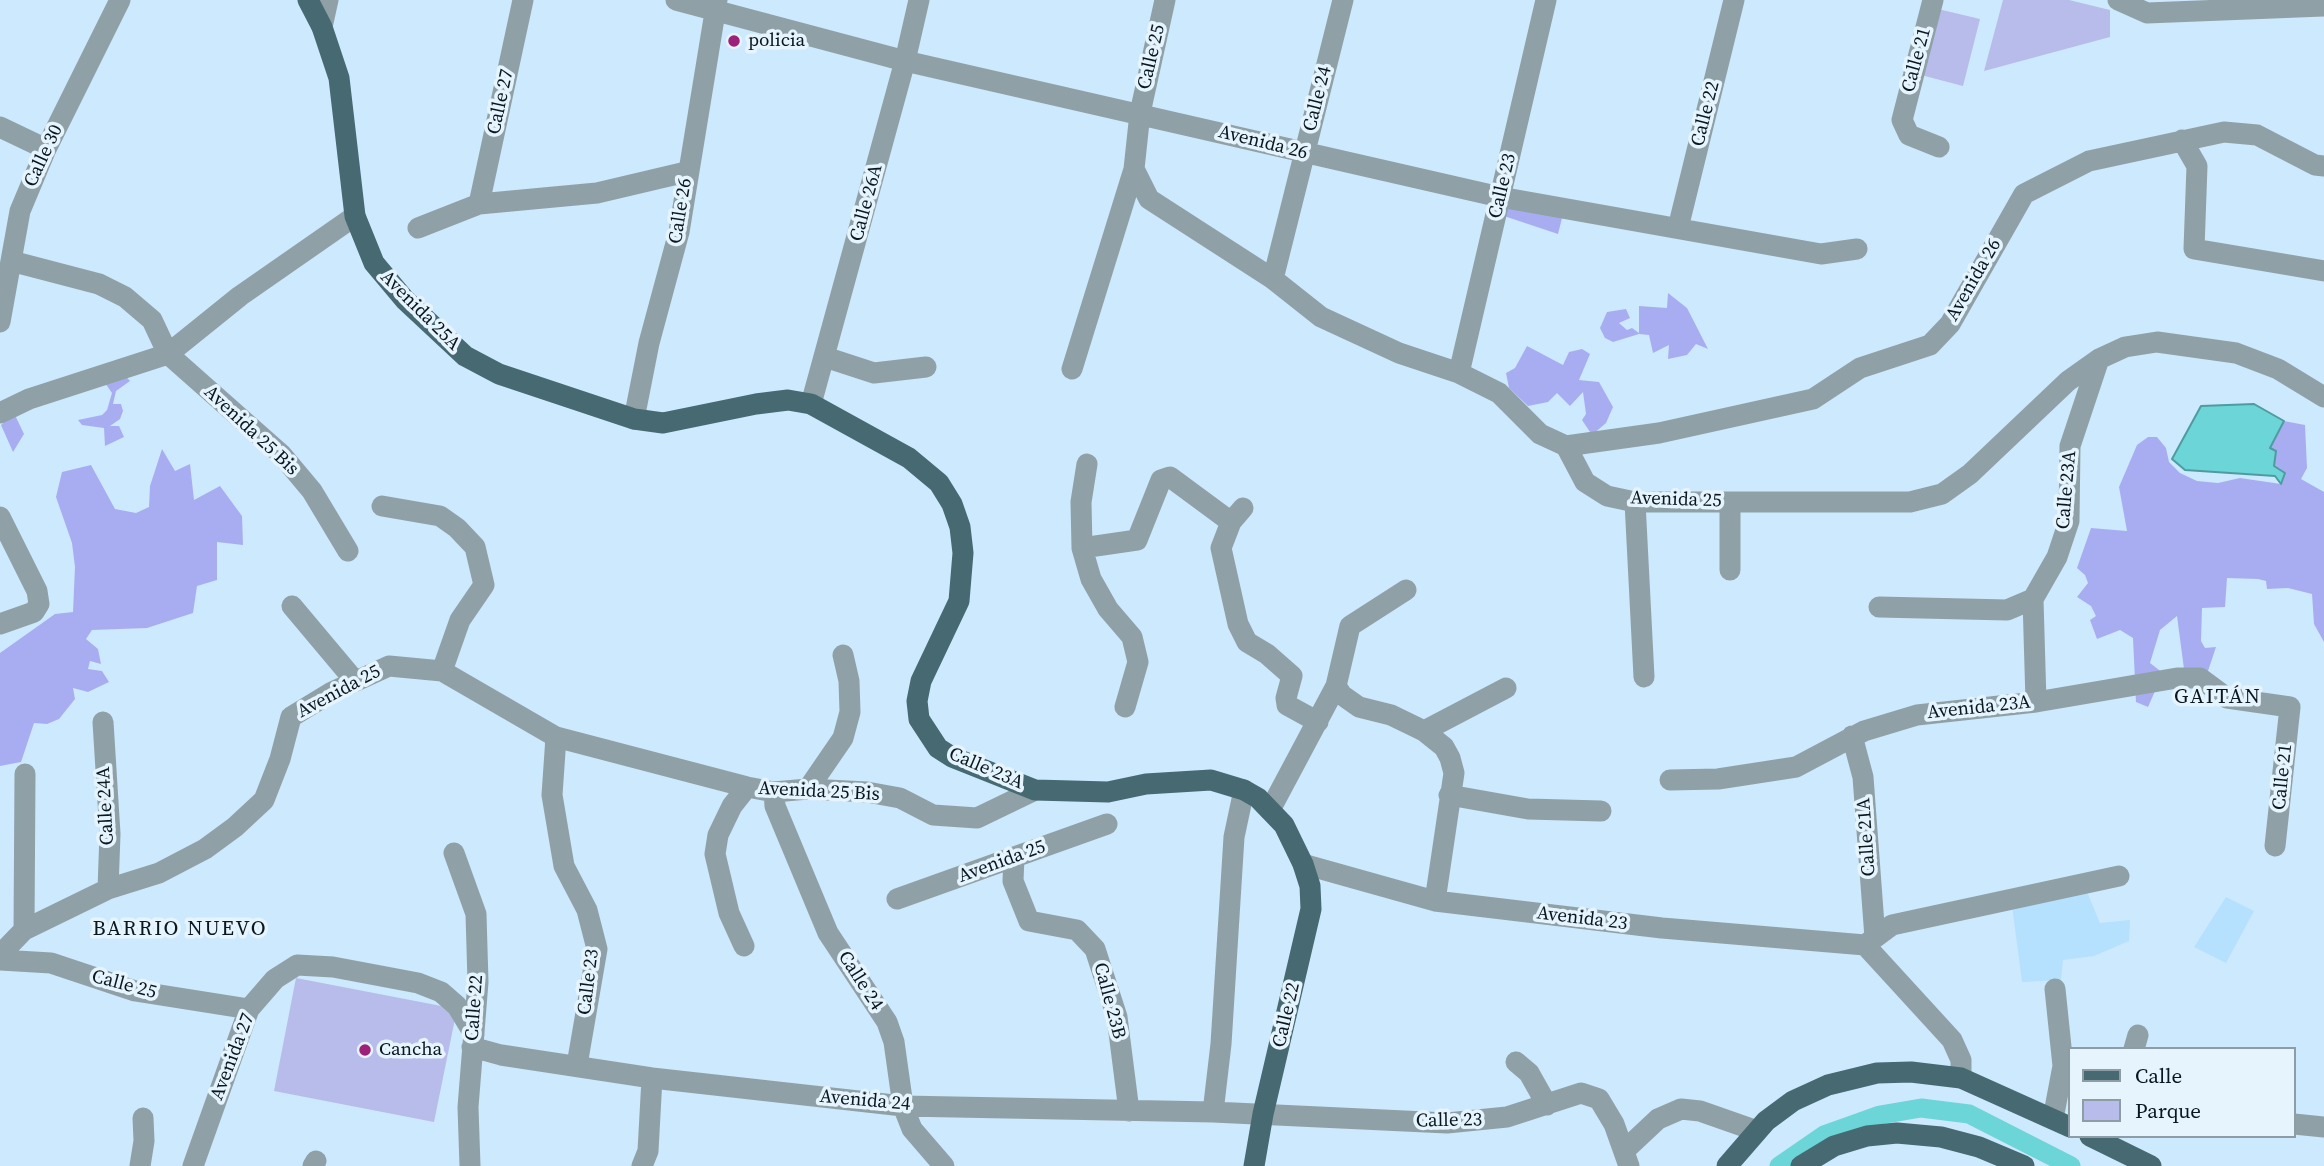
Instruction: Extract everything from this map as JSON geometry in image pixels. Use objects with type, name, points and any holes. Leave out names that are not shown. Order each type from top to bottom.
[{"type":"main road","name":"Avenida 25A","points":[[308,0],[323,27],[339,78],[355,216],[374,264],[405,300],[465,356],[499,374],[634,419],[663,423],[756,404],[788,401],[811,404]]},
{"type":"main road","name":"Calle 23A","points":[[811,404],[916,463],[939,483],[952,504],[960,527],[963,583],[959,601],[921,681],[917,701],[919,719],[927,736],[952,757],[1035,790],[1108,792],[1193,779],[1211,780],[1244,790],[1270,810],[1293,837],[1303,864]]},
{"type":"main road","name":"Calle 22","points":[[1254,1166],[1263,1114],[1311,909],[1310,886],[1303,864]]},
{"type":"main road","points":[[1727,1166],[1757,1131],[1793,1101],[1848,1078],[1911,1072],[1961,1078],[2062,1123]]},
{"type":"main road","points":[[1801,1166],[1834,1146],[1867,1136],[1897,1133],[1941,1137],[1979,1147],[2024,1166]]},
{"type":"main road","points":[[2100,1138],[2151,1166]]},
{"type":"street","name":"Calle 30","points":[[0,322],[20,211],[46,149],[120,0]]},
{"type":"street","points":[[323,27],[328,0]]},
{"type":"street","name":"Calle 27","points":[[479,204],[523,0]]},
{"type":"street","name":"Avenida 26","points":[[676,0],[716,5],[905,61],[1500,197],[1821,254],[1857,249]]},
{"type":"street","name":"Calle 26A","points":[[811,404],[905,61],[919,0]]},
{"type":"street","name":"Calle 25","points":[[1140,113],[1166,0]]},
{"type":"street","name":"Calle 24","points":[[1273,279],[1343,0]]},
{"type":"street","name":"Calle 23","points":[[1459,373],[1546,0]]},
{"type":"street","name":"Calle 22","points":[[1678,228],[1734,0]]},
{"type":"street","name":"Calle 21","points":[[1933,0],[1902,120],[1909,135],[1939,147]]},
{"type":"street","points":[[2118,0],[2147,13],[2324,6]]},
{"type":"street","name":"Calle 26","points":[[634,419],[649,343],[676,244],[716,5]]},
{"type":"street","points":[[1072,369],[1135,169],[1140,113]]},
{"type":"street","points":[[0,127],[46,149]]},
{"type":"street","name":"Avenida 26","points":[[1566,446],[1671,431],[1813,399],[1860,368],[1930,345],[1950,324],[2024,194],[2089,161],[2224,132],[2257,135],[2315,165],[2324,166]]},
{"type":"street","points":[[2182,140],[2197,166],[2194,249],[2324,271]]},
{"type":"street","points":[[1135,169],[1149,199],[1273,279],[1321,317],[1399,353],[1459,373],[1499,393],[1540,434],[1566,446]]},
{"type":"street","points":[[418,228],[479,204],[597,192],[686,172]]},
{"type":"street","points":[[0,414],[29,399],[168,354],[240,296],[355,216]]},
{"type":"street","points":[[11,261],[99,284],[125,297],[152,320],[168,354]]},
{"type":"street","name":"Avenida 25","points":[[1566,446],[1585,482],[1607,496],[1635,502],[1910,502],[1942,494],[1970,474],[2068,381],[2099,359],[2125,347],[2157,342],[2236,353],[2278,369],[2324,397]]},
{"type":"street","name":"Avenida 25 Bis","points":[[168,354],[281,454],[313,491],[348,551]]},
{"type":"street","points":[[825,357],[874,373],[926,367]]},
{"type":"street","name":"Calle 23A","points":[[2033,599],[2057,557],[2068,521],[2070,446],[2099,359]]},
{"type":"street","points":[[1087,464],[1081,502],[1082,548],[1091,579],[1108,609],[1132,636],[1138,662],[1125,707]]},
{"type":"street","points":[[1082,548],[1137,540],[1161,480],[1170,477],[1237,515],[1221,548],[1238,624],[1247,642],[1267,654],[1292,676],[1287,705],[1318,722]]},
{"type":"street","points":[[1635,502],[1644,677]]},
{"type":"street","points":[[1730,502],[1730,570]]},
{"type":"street","points":[[382,506],[440,516],[457,528],[475,547],[484,585],[460,620],[442,671]]},
{"type":"street","points":[[0,517],[37,591],[38,604],[34,612],[0,624]]},
{"type":"street","points":[[1270,810],[1336,686],[1350,626],[1406,590]]},
{"type":"street","points":[[1879,607],[2007,610],[2033,599],[2036,702]]},
{"type":"street","points":[[292,607],[355,681]]},
{"type":"street","points":[[808,789],[843,738],[850,712],[849,681],[843,655]]},
{"type":"street","name":"Avenida 25","points":[[0,958],[24,930],[108,889],[159,873],[205,849],[235,827],[264,800],[280,760],[291,717],[355,681],[389,666],[442,671],[556,737]]},
{"type":"street","name":"Avenida 23A","points":[[1670,780],[1718,779],[1796,767],[1852,736],[1917,715],[2036,702],[2177,678],[2200,678],[2227,698],[2290,708]]},
{"type":"street","points":[[1336,686],[1342,695],[1359,706],[1391,715],[1424,731],[1444,747],[1450,758],[1454,773],[1435,901]]},
{"type":"street","points":[[1424,731],[1506,688]]},
{"type":"street","name":"Calle 21","points":[[2275,846],[2290,708]]},
{"type":"street","name":"Calle 24A","points":[[103,722],[110,834],[108,889]]},
{"type":"street","name":"Calle 21A","points":[[1852,736],[1863,777],[1870,942]]},
{"type":"street","name":"Calle 23","points":[[556,737],[552,795],[564,866],[587,910],[597,949],[577,1065]]},
{"type":"street","name":"Avenida 25 Bis","points":[[556,737],[774,792],[808,789],[900,798],[933,816],[977,818],[1035,790]]},
{"type":"street","points":[[24,930],[25,774]]},
{"type":"street","points":[[744,946],[729,913],[715,854],[718,835],[732,806],[747,787]]},
{"type":"street","points":[[1213,1112],[1221,1044],[1234,837],[1244,790]]},
{"type":"street","name":"Calle 24","points":[[774,792],[775,806],[828,933],[887,1022],[894,1042],[903,1106],[912,1129],[944,1166]]},
{"type":"street","points":[[1449,795],[1528,809],[1601,811]]},
{"type":"street","name":"Avenida 25","points":[[897,899],[1107,824]]},
{"type":"street","name":"Calle 22","points":[[454,853],[476,914],[478,982],[468,1107],[470,1166]]},
{"type":"street","name":"Calle 23B","points":[[1014,857],[1013,881],[1029,921],[1077,930],[1095,950],[1119,1025],[1129,1111]]},
{"type":"street","name":"Avenida 23","points":[[1303,864],[1435,901],[1662,928],[1870,942]]},
{"type":"street","points":[[1961,1078],[1961,1060],[1952,1041],[1870,942],[1892,925],[2119,876]]},
{"type":"street","name":"Calle 25","points":[[0,958],[51,963],[135,991],[249,1009]]},
{"type":"street","name":"Avenida 27","points":[[194,1166],[249,1009],[275,979],[297,965],[345,969],[418,983],[442,992],[457,1006],[473,1041]]},
{"type":"street","points":[[2055,989],[2063,1066],[2062,1123]]},
{"type":"street","name":"Avenida 24","points":[[473,1041],[501,1055],[652,1078],[903,1106],[1263,1114]]},
{"type":"street","points":[[1516,1062],[1529,1073],[1534,1087],[1547,1105]]},
{"type":"street","points":[[642,1166],[648,1152],[652,1078]]},
{"type":"street","name":"Calle 23","points":[[1263,1114],[1481,1122],[1581,1093],[1599,1099],[1628,1158]]},
{"type":"street","points":[[1628,1158],[1658,1119],[1681,1109],[1700,1111],[1757,1131]]},
{"type":"street","points":[[140,1166],[144,1141],[143,1118]]},
{"type":"street","points":[[2296,1124],[2324,1127]]},
{"type":"shaded area","points":[[1500,197],[1563,214],[1558,234],[1498,214]]},
{"type":"shaded area","points":[[1668,293],[1687,308],[1708,349],[1696,344],[1687,355],[1668,359],[1669,345],[1653,353],[1649,335],[1639,334],[1613,342],[1605,338],[1600,328],[1607,312],[1626,309],[1630,318],[1619,323],[1627,330],[1632,328],[1639,333],[1639,306],[1667,308]]},
{"type":"shaded area","points":[[1527,346],[1563,365],[1569,352],[1582,349],[1590,354],[1579,380],[1599,382],[1613,407],[1606,423],[1592,435],[1582,420],[1586,414],[1583,392],[1570,406],[1557,393],[1548,402],[1528,406],[1509,388],[1506,373],[1515,368]]},
{"type":"shaded area","points":[[121,371],[130,381],[116,391],[113,404],[121,404],[123,411],[120,419],[110,426],[119,426],[124,437],[105,446],[104,428],[82,425],[78,420],[102,415],[107,410],[112,393],[105,383]]},
{"type":"shaded area","points":[[2254,404],[2284,421],[2270,448],[2276,451],[2274,466],[2285,473],[2281,484],[2275,476],[2185,470],[2172,459],[2201,406]]},
{"type":"shaded area","points":[[14,413],[24,434],[13,452],[1,425]]},
{"type":"shaded area","points":[[2284,421],[2305,425],[2307,468],[2301,479],[2324,492],[2324,642],[2314,624],[2312,594],[2288,588],[2267,589],[2266,581],[2258,579],[2227,578],[2225,607],[2202,608],[2201,641],[2205,648],[2216,647],[2206,677],[2184,669],[2177,616],[2160,630],[2150,663],[2163,673],[2148,707],[2136,702],[2133,638],[2120,630],[2097,639],[2090,620],[2096,616],[2091,606],[2077,597],[2088,583],[2085,575],[2077,568],[2091,528],[2127,531],[2119,487],[2137,445],[2148,437],[2157,437],[2166,448],[2169,462],[2180,473],[2197,481],[2218,483],[2240,478],[2281,484],[2285,473],[2274,466],[2276,451],[2270,448]]},
{"type":"shaded area","points":[[162,449],[175,471],[190,464],[194,500],[220,486],[242,516],[243,545],[217,542],[217,580],[197,586],[193,613],[147,628],[92,630],[86,639],[98,649],[101,664],[90,661],[88,669],[102,671],[109,682],[88,692],[73,688],[75,699],[59,719],[47,724],[34,723],[21,762],[0,766],[0,653],[55,614],[73,612],[75,567],[72,543],[56,497],[62,472],[91,465],[115,509],[136,513],[149,507],[150,486]]},
{"type":"shaded area","points":[[2087,892],[2100,923],[2130,920],[2129,941],[2094,956],[2063,960],[2061,980],[2022,982],[2012,906]]},
{"type":"shaded area","points":[[2226,897],[2254,911],[2226,963],[2194,947]]},
{"type":"green space","points":[[2003,0],[2069,0],[2110,10],[2110,37],[1984,71]]},
{"type":"green space","points":[[1938,9],[1980,19],[1963,86],[1921,75]]},
{"type":"green space","name":"Cancha","points":[[296,978],[457,1009],[434,1122],[274,1091]]},
{"type":"waterway","points":[[1779,1166],[1824,1135],[1880,1115],[1921,1108],[1969,1114],[2071,1166]]},
{"type":"place","name":"policia","points":[[734,41]]},
{"type":"place","name":"Cancha","points":[[365,1050]]},
{"type":"district","name":"GAITÁN","points":[[2218,698]]},
{"type":"district","name":"BARRIO NUEVO","points":[[180,930]]}]
